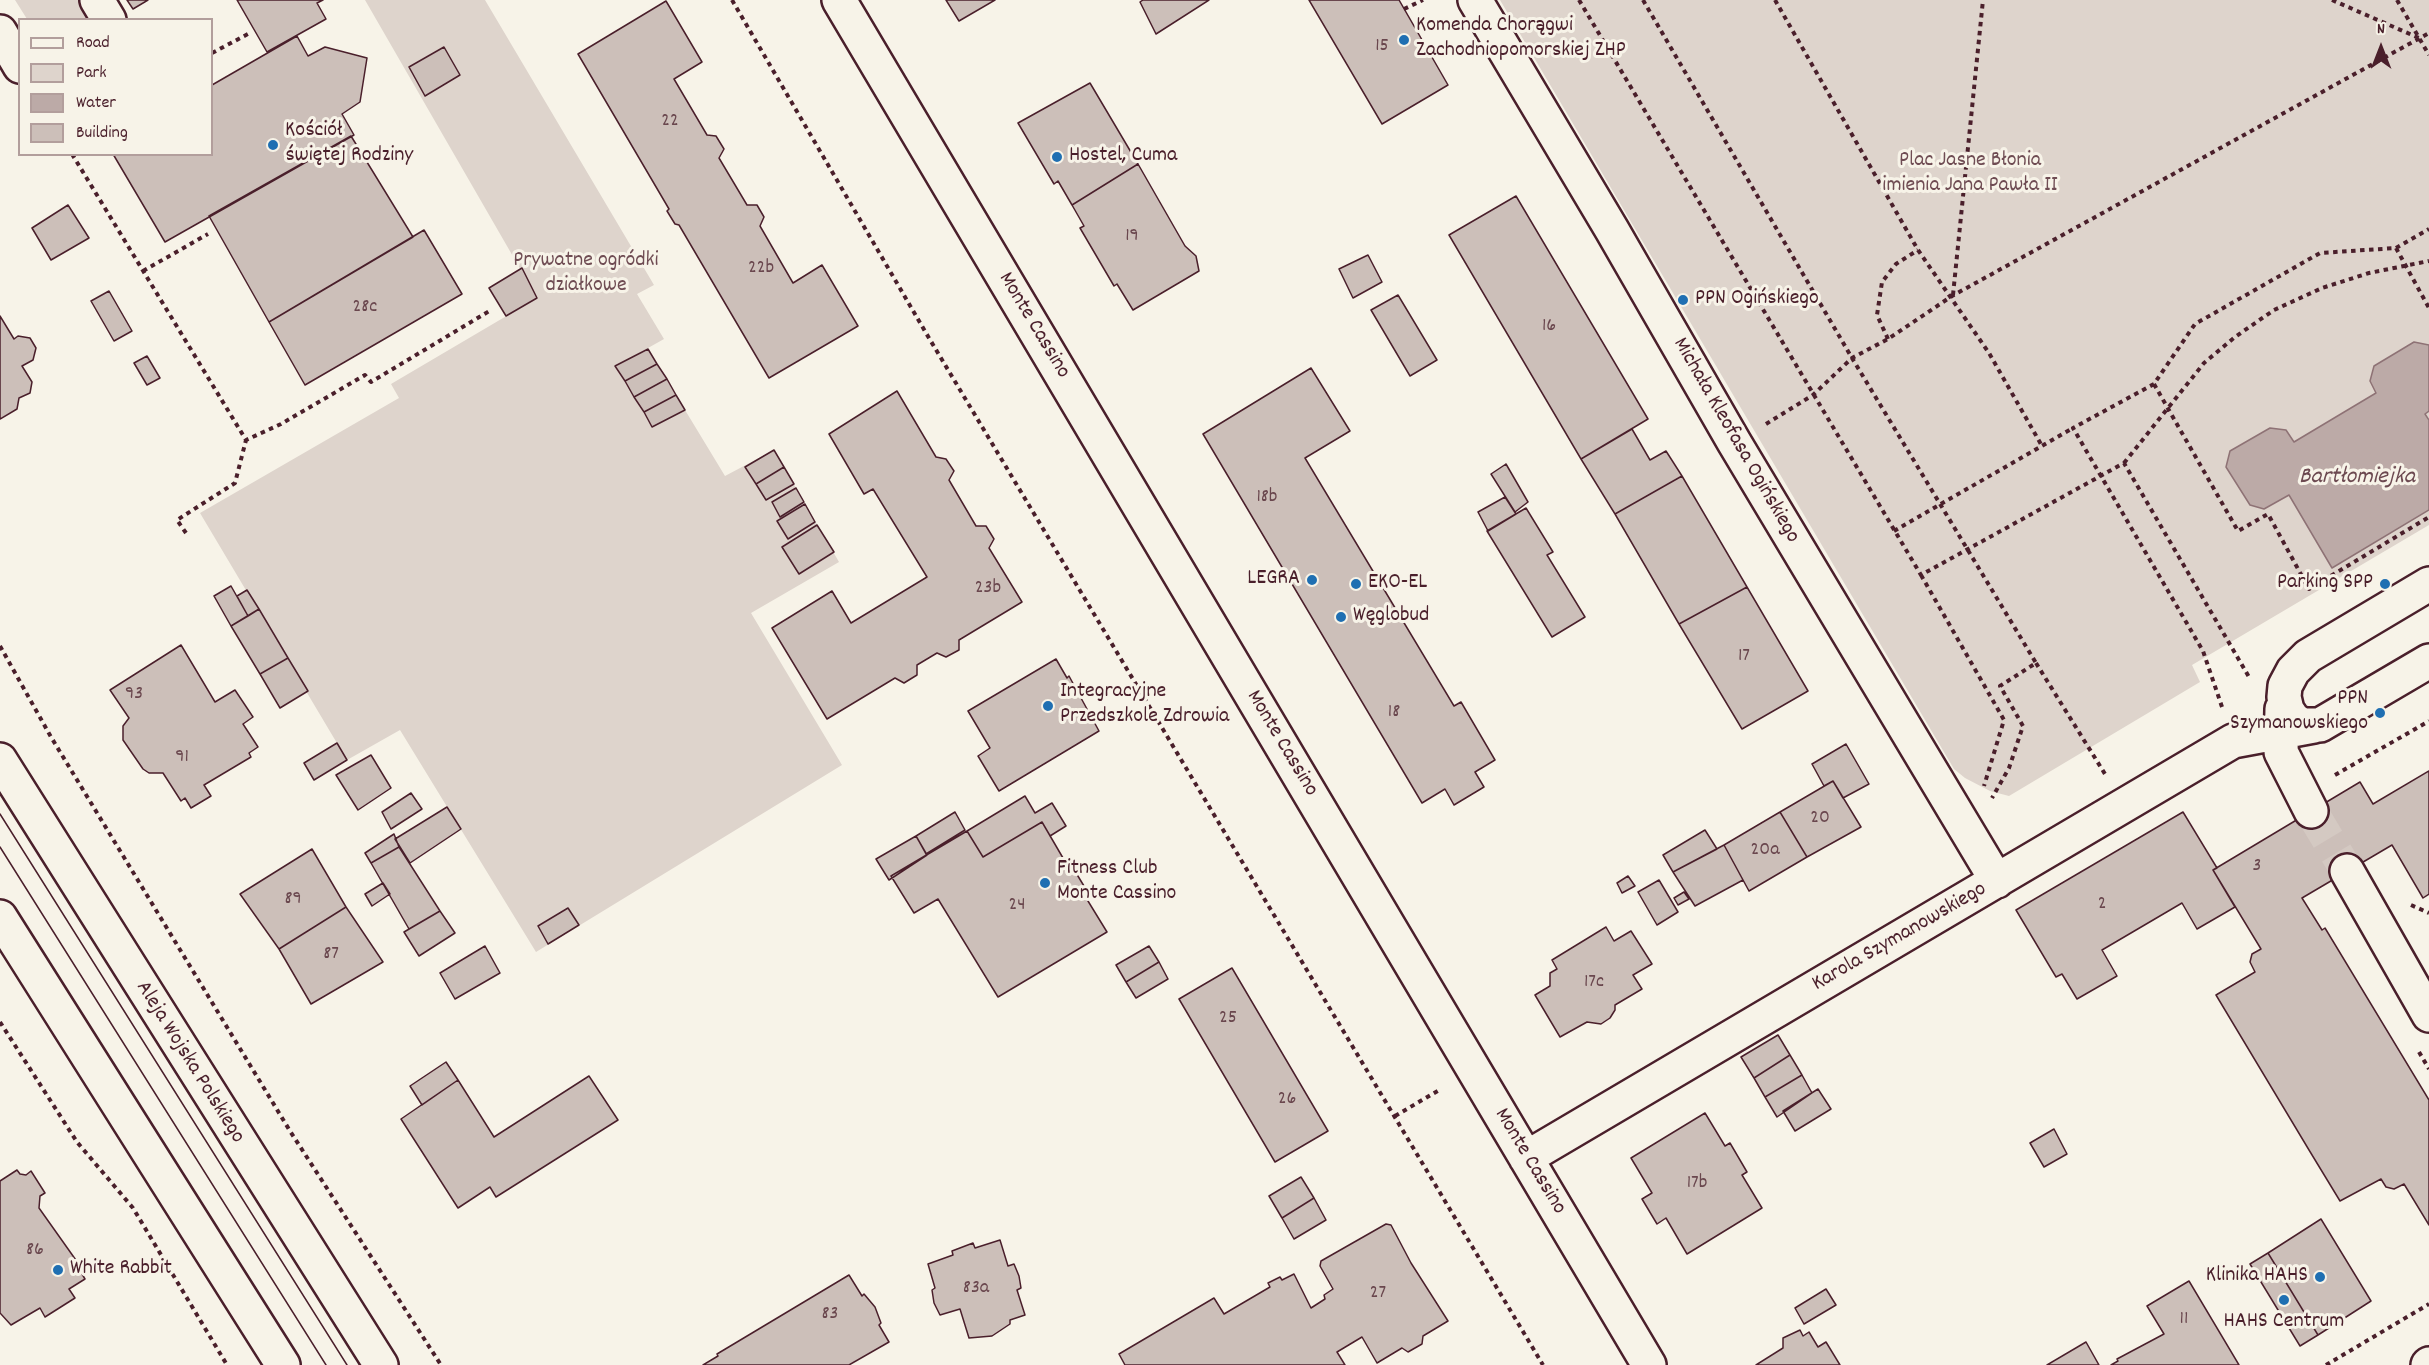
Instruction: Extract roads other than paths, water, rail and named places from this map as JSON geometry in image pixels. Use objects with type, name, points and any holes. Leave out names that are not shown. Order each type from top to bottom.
[{"type":"street","points":[[97,0],[108,18]]},
{"type":"street","name":"Monte Cassino","points":[[839,0],[1649,1365]]},
{"type":"street","name":"Michała Kleofasa Ogińskiego","points":[[1475,0],[1734,442],[1997,881]]},
{"type":"street","points":[[0,32],[18,63]]},
{"type":"street","points":[[2311,811],[2285,764],[2281,752],[2280,731],[2284,692],[2290,675],[2308,656],[2429,584]]},
{"type":"street","name":"Karola Szymanowskiego","points":[[1526,1158],[2238,738],[2314,726],[2335,717],[2429,662]]},
{"type":"street","points":[[2284,692],[2287,710],[2293,719],[2302,725],[2314,726]]},
{"type":"street","name":"Aleja Wojska Polskiego","points":[[0,760],[381,1365]]},
{"type":"street","points":[[2347,871],[2429,1015]]},
{"type":"street","points":[[0,917],[283,1365]]},
{"type":"water","name":"Bartłomiejka","points":[[2414,342],[2429,345],[2429,411],[2425,414],[2429,420],[2429,510],[2332,568],[2289,495],[2264,509],[2250,505],[2226,467],[2230,451],[2270,428],[2286,430],[2294,442],[2376,393],[2370,381],[2374,366]]},
{"type":"tunnel","points":[[2311,811],[2347,871]]},
{"type":"tram line","points":[[0,814],[347,1365]]},
{"type":"tram line","points":[[0,847],[326,1365]]},
{"type":"place","name":"Komenda Chorągwi Zachodniopomorskiej ZHP","points":[[1404,40]]},
{"type":"place","name":"Kościół świętej Rodziny","points":[[273,145]]},
{"type":"place","name":"Hostel, Cuma","points":[[1057,157]]},
{"type":"place","name":"PPN Ogińskiego","points":[[1683,300]]},
{"type":"place","name":"LEGRA","points":[[1312,580]]},
{"type":"place","name":"EKO-EL","points":[[1356,584]]},
{"type":"place","name":"Parking SPP","points":[[2385,584]]},
{"type":"place","name":"Węglobud","points":[[1341,617]]},
{"type":"place","name":"Integracyjne Przedszkole Zdrowia","points":[[1048,706]]},
{"type":"place","name":"PPN Szymanowskiego","points":[[2380,713]]},
{"type":"place","name":"Fitness Club Monte Cassino","points":[[1045,883]]},
{"type":"place","name":"White Rabbit","points":[[58,1270]]},
{"type":"place","name":"Klinika HAHS","points":[[2320,1277]]},
{"type":"place","name":"HAHS Centrum","points":[[2284,1300]]},
{"type":"park label","name":"Plac Jasne Błonia imienia Jana Pawła II","points":[[1970,174]]},
{"type":"park label","name":"Prywatne ogródki działkowe","points":[[586,274]]}]
